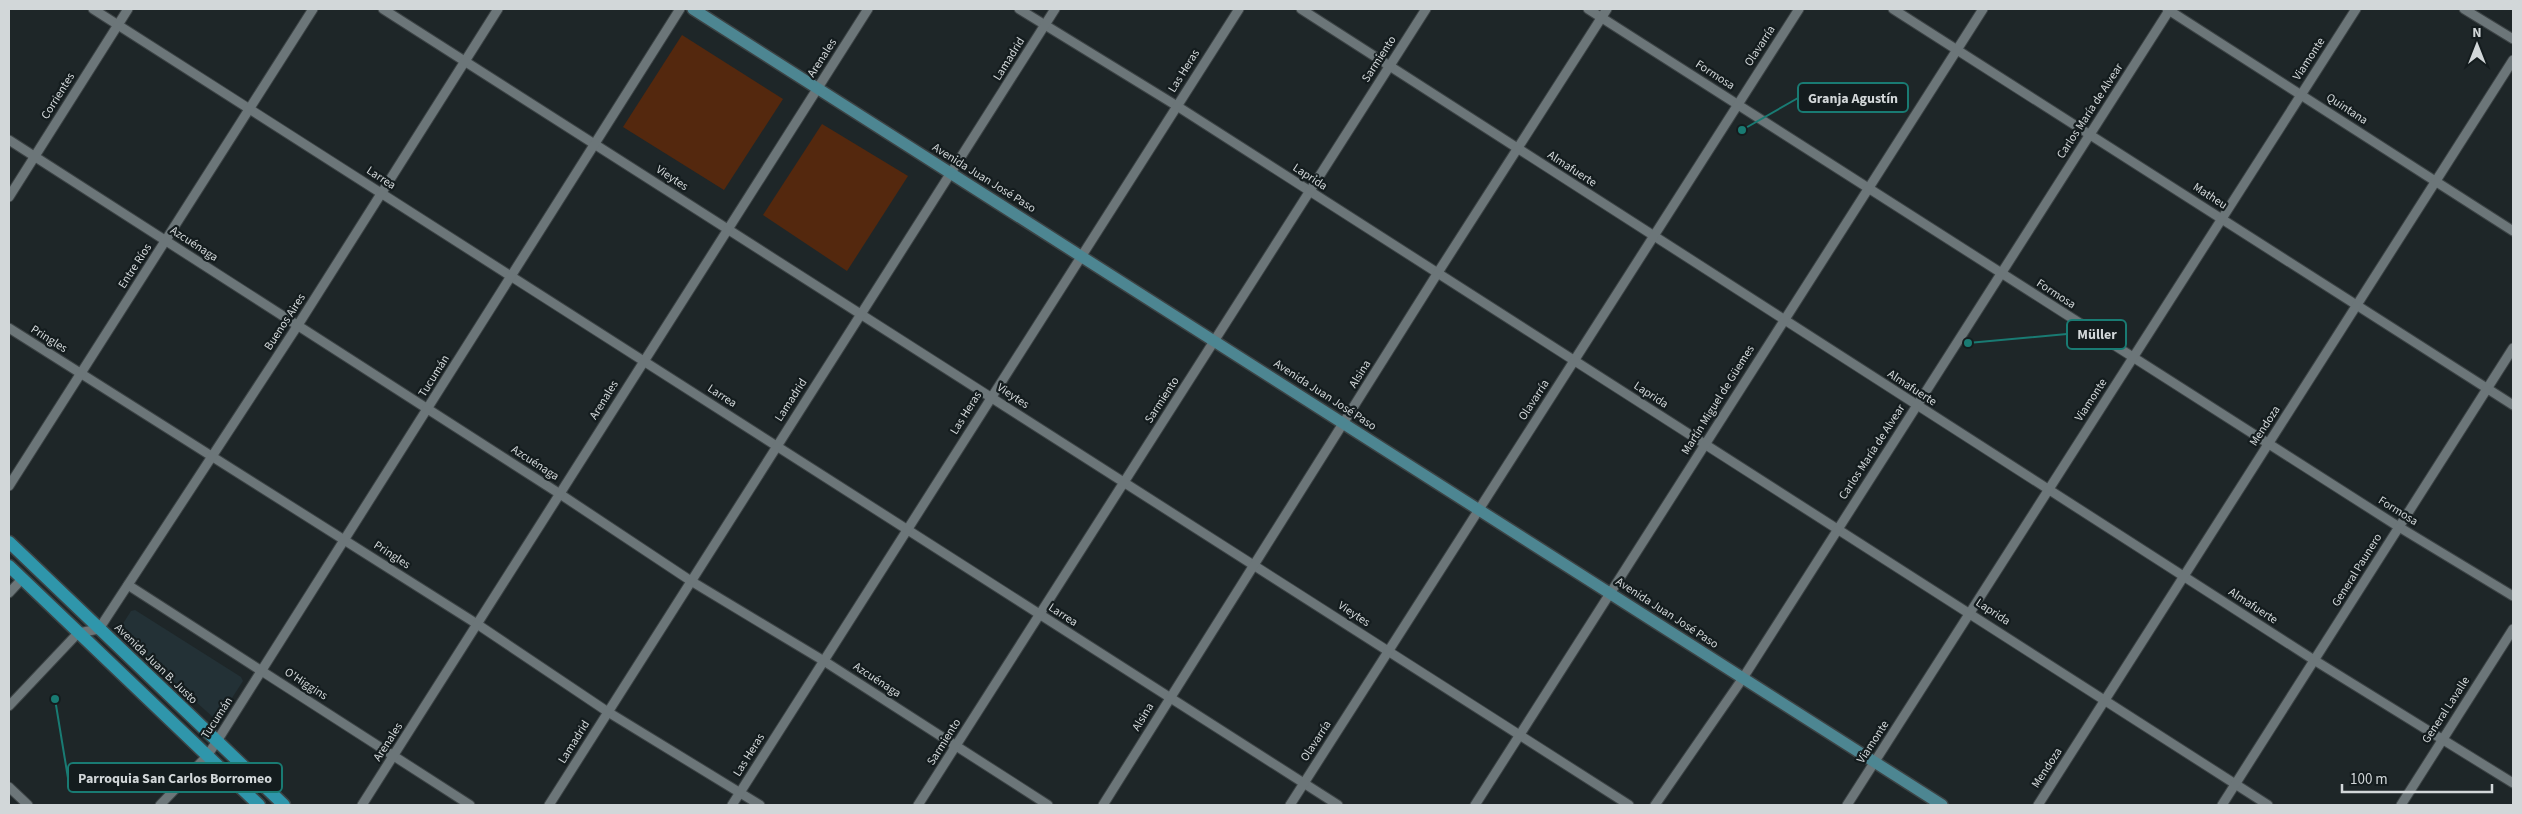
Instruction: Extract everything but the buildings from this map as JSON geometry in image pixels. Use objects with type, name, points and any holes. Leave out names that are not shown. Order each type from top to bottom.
[{"type":"main road","name":"Avenida Juan José Paso","points":[[693,9],[1942,805]]},
{"type":"main road","name":"Avenida Juan B. Justo","points":[[9,542],[284,805]]},
{"type":"main road","points":[[9,566],[259,805]]},
{"type":"street","name":"Larrea","points":[[93,9],[1338,805]]},
{"type":"street","name":"Corrientes","points":[[9,197],[128,9]]},
{"type":"street","name":"Entre Ríos","points":[[9,486],[313,9]]},
{"type":"street","name":"Vieytes","points":[[383,9],[1629,805]]},
{"type":"street","name":"Buenos Aires","points":[[99,629],[298,325],[498,9]]},
{"type":"street","name":"Tucumán","points":[[160,805],[207,756],[263,672],[680,9]]},
{"type":"street","name":"Arenales","points":[[362,805],[868,9]]},
{"type":"street","name":"Laprida","points":[[1019,9],[1177,106],[2268,805]]},
{"type":"street","name":"Lamadrid","points":[[549,805],[1055,9]]},
{"type":"street","name":"Las Heras","points":[[732,805],[1238,9]]},
{"type":"street","name":"Almafuerte","points":[[1301,9],[2314,660],[2513,783]]},
{"type":"street","name":"Sarmiento","points":[[918,805],[1426,9]]},
{"type":"street","name":"Formosa","points":[[1588,9],[2399,527],[2513,596]]},
{"type":"street","name":"Alsina","points":[[1103,805],[1437,274],[1607,9]]},
{"type":"street","name":"Olavarría","points":[[1290,805],[1799,9]]},
{"type":"street","name":"Matheu","points":[[1893,9],[2513,405]]},
{"type":"street","name":"Martín Miguel de Güemes","points":[[1475,805],[1983,9]]},
{"type":"street","name":"Quintana","points":[[2169,9],[2513,230]]},
{"type":"street","name":"Carlos María de Alvear","points":[[1655,805],[1743,678],[2169,9]]},
{"type":"street","name":"Viamonte","points":[[1847,805],[2356,9]]},
{"type":"street","points":[[2464,9],[2513,39]]},
{"type":"street","name":"Mendoza","points":[[2038,805],[2513,60]]},
{"type":"street","name":"Azcuénaga","points":[[9,140],[692,581],[824,661],[1048,805]]},
{"type":"street","name":"Pringles","points":[[9,328],[346,540],[477,624],[608,712],[760,805]]},
{"type":"street","name":"General Paunero","points":[[2222,805],[2513,348]]},
{"type":"street","points":[[9,593],[22,579]]},
{"type":"street","name":"O'Higgins","points":[[128,585],[470,805]]},
{"type":"street","points":[[9,706],[78,633],[99,629]]},
{"type":"street","name":"General Lavalle","points":[[2401,805],[2513,629]]},
{"type":"street","points":[[9,787],[28,805]]},
{"type":"shaded area","points":[[682,35],[783,99],[724,190],[623,127]]},
{"type":"shaded area","points":[[822,124],[908,176],[847,271],[763,215]]},
{"type":"shaded area","points":[[135,610],[241,677],[243,681],[219,718],[214,718],[119,633],[131,611]]},
{"type":"place","name":"Granja Agustín","points":[[1742,130]]},
{"type":"place","name":"Müller","points":[[1968,343]]},
{"type":"place","name":"Parroquia San Carlos Borromeo","points":[[55,699]]}]
